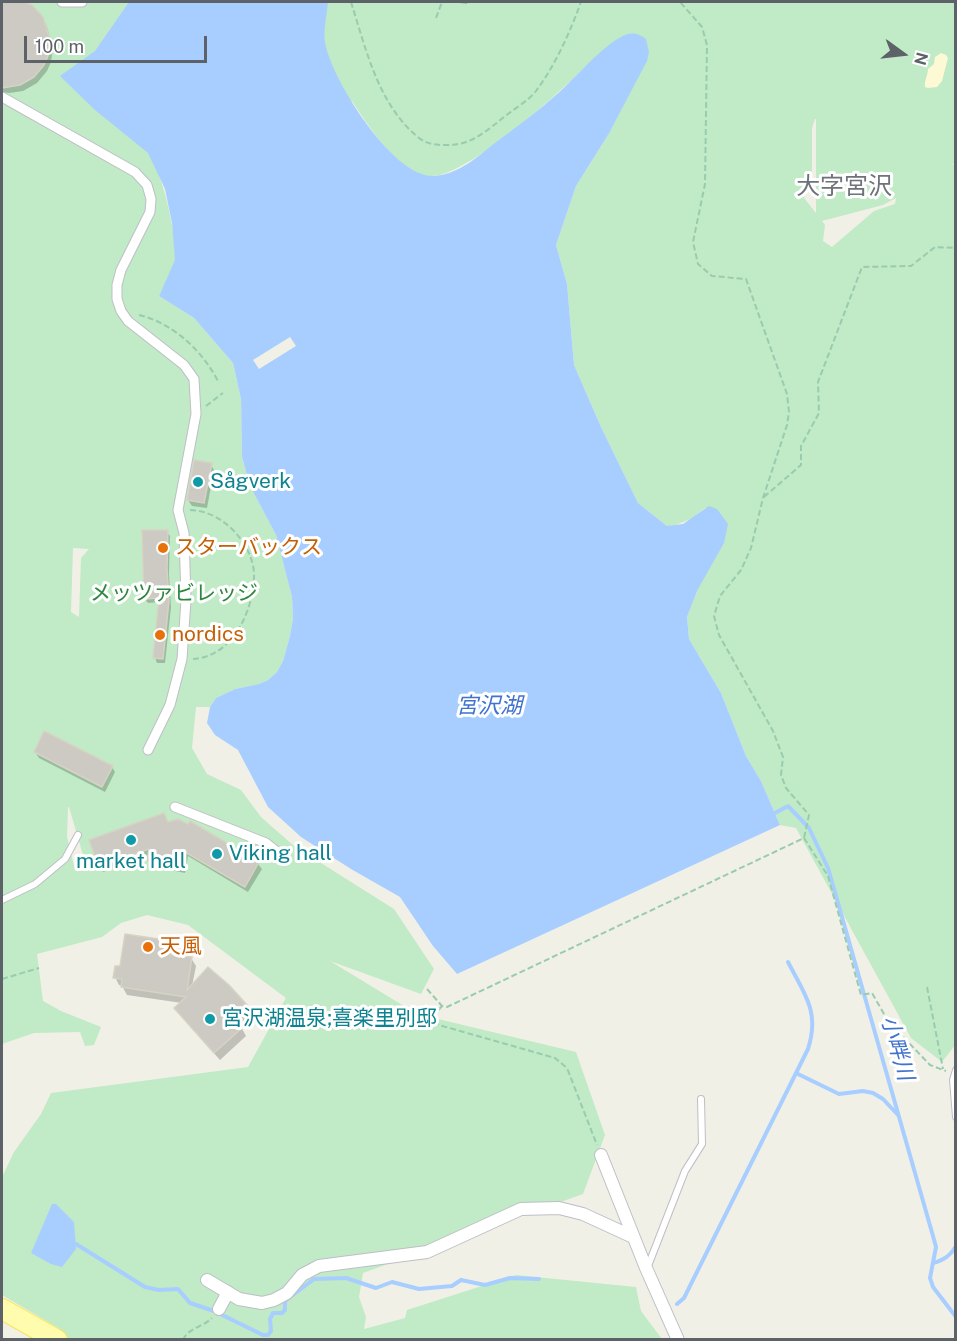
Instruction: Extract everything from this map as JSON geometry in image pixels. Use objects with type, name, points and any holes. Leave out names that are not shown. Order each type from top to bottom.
[{"type":"main road","points":[[2,1309],[57,1340]]},
{"type":"street","points":[[62,2],[82,2]]},
{"type":"street","points":[[2,98],[135,172],[147,186],[151,199],[150,213],[121,270],[117,285],[117,299],[128,321],[184,365],[194,379],[196,414],[178,510],[184,533],[186,572],[182,659],[170,705],[148,750]]},
{"type":"street","points":[[175,807],[266,843],[281,855]]},
{"type":"street","points":[[601,1155],[646,1269],[678,1340]]},
{"type":"street","points":[[207,1280],[239,1299],[262,1303],[287,1293],[302,1275],[319,1266],[428,1252],[521,1209],[559,1208],[583,1214],[633,1237]]},
{"type":"street","points":[[219,1308],[228,1293]]},
{"type":"lane","points":[[2,900],[35,884],[64,859],[78,835]]},
{"type":"lane","points":[[955,1072],[956,1117]]},
{"type":"lane","points":[[646,1269],[685,1171],[702,1144],[701,1099]]},
{"type":"path","points":[[351,2],[380,87],[408,127],[428,143],[459,146],[473,139],[534,93],[555,60],[581,2]]},
{"type":"path","points":[[436,18],[442,2]]},
{"type":"path","points":[[680,2],[702,27],[708,45],[705,184],[693,242],[698,264],[712,276],[746,279],[787,394],[789,412],[763,498],[751,548],[741,570],[720,596],[714,616],[719,634],[773,731],[783,757],[781,775],[786,788],[809,815],[804,838],[828,876],[861,995],[872,993],[888,1021],[930,1065],[955,1072]]},
{"type":"path","points":[[763,498],[801,465],[801,446],[819,413],[819,382],[862,267],[911,266],[935,247],[956,248]]},
{"type":"path","points":[[121,311],[155,319],[188,342],[212,367],[219,383]]},
{"type":"path","points":[[196,414],[223,393]]},
{"type":"path","points":[[178,510],[200,510],[226,524],[238,535],[248,554],[254,575],[251,603],[241,626],[225,644],[208,657],[182,659]]},
{"type":"path","points":[[427,989],[442,1006],[447,1007],[804,838]]},
{"type":"path","points":[[2,979],[39,968]]},
{"type":"path","points":[[927,987],[943,1070]]},
{"type":"path","points":[[442,1006],[434,1015],[434,1021],[439,1025],[555,1058],[567,1068],[601,1155]]},
{"type":"path","points":[[183,1340],[186,1333],[207,1323],[219,1308]]},
{"type":"green space","name":"メッツァビレッジ","points":[[2,2],[955,2],[956,163],[952,165],[956,165],[956,1044],[942,1062],[911,1038],[796,828],[780,825],[761,781],[746,756],[721,693],[689,639],[687,617],[698,589],[705,508],[693,518],[667,526],[638,503],[574,365],[567,284],[556,245],[576,186],[608,135],[585,67],[511,132],[465,164],[445,173],[429,176],[406,167],[385,146],[352,101],[159,176],[171,218],[175,261],[159,296],[194,318],[233,363],[241,399],[242,457],[250,486],[276,535],[292,597],[293,618],[290,636],[283,661],[277,672],[259,684],[235,689],[216,698],[210,707],[196,707],[192,748],[207,774],[241,790],[261,817],[294,846],[394,909],[434,969],[421,994],[330,961],[417,1014],[576,1052],[605,1135],[583,1194],[363,1273],[359,1297],[366,1317],[364,1329],[405,1318],[407,1310],[516,1275],[636,1287],[641,1311],[662,1339],[55,1339],[60,1329],[2,1295],[2,1177],[14,1152],[41,1114],[51,1093],[248,1067],[286,998],[188,925],[147,915],[121,923],[102,937],[37,954],[43,1001],[101,1027],[94,1045],[85,1046],[80,1032],[34,1033],[2,1044]],"holes":[[[816,119],[816,213],[804,198],[812,182],[812,128]],[[896,198],[895,204],[874,211],[832,247],[823,241],[825,225],[822,221],[883,205]],[[73,548],[89,549],[81,558],[79,617],[71,612]],[[69,807],[87,869],[75,870],[67,837]]]},
{"type":"sand","points":[[941,53],[948,58],[942,81],[937,87],[925,87],[928,69],[934,64],[935,57]]},
{"type":"water","name":"宮沢湖","points":[[129,2],[328,2],[326,47],[339,80],[350,99],[362,118],[391,152],[405,165],[423,175],[432,176],[450,173],[465,166],[549,101],[616,40],[631,34],[646,39],[649,52],[647,61],[608,135],[576,186],[556,245],[567,284],[574,365],[638,503],[667,526],[683,524],[709,506],[717,509],[728,524],[724,543],[698,589],[687,617],[689,639],[721,693],[746,756],[761,781],[780,825],[457,974],[433,946],[400,897],[301,837],[268,807],[238,750],[215,735],[207,723],[210,707],[216,698],[235,689],[259,684],[277,672],[283,661],[293,618],[292,597],[276,535],[250,486],[242,457],[241,399],[233,363],[194,318],[159,296],[175,260],[172,223],[165,189],[148,153],[95,110],[60,76],[95,51]]},
{"type":"water","points":[[52,1204],[56,1204],[74,1222],[76,1249],[62,1267],[31,1253]]},
{"type":"pier","points":[[290,337],[296,346],[259,369],[253,360]]},
{"type":"building","points":[[2,2],[25,2],[32,5],[43,17],[50,40],[48,56],[34,77],[20,85],[2,88]]},
{"type":"building","name":"Sågverk","points":[[194,460],[212,463],[204,503],[187,500]]},
{"type":"building","points":[[142,530],[168,530],[169,601],[163,659],[153,658],[159,598],[144,599]]},
{"type":"building","points":[[44,731],[113,766],[102,787],[34,752]]},
{"type":"building","points":[[164,813],[168,822],[178,819],[188,824],[190,821],[259,862],[245,887],[185,852],[182,868],[147,861],[149,849],[99,867],[89,840]]},
{"type":"building","points":[[125,934],[172,941],[170,954],[192,957],[187,990],[208,967],[248,1006],[235,1018],[243,1027],[214,1053],[174,1008],[186,997],[121,987],[122,979],[113,978],[115,966],[120,966]]},
{"type":"waterway","name":"小畔川","points":[[775,813],[788,806],[809,828],[828,868],[936,1247],[930,1278],[933,1287],[956,1317]]},
{"type":"waterway","points":[[677,1304],[684,1298],[808,1049],[812,1024],[809,1004],[788,962]]},
{"type":"waterway","points":[[796,1073],[839,1094],[863,1091],[873,1093],[883,1099],[898,1115]]},
{"type":"waterway","points":[[76,1244],[145,1287],[159,1290],[178,1289],[190,1303],[214,1311],[263,1335],[268,1335],[271,1331],[270,1319],[273,1313],[282,1313],[285,1310],[285,1301],[314,1279],[346,1278],[376,1288],[392,1282],[419,1289],[452,1286],[461,1280],[485,1285],[510,1278],[539,1279]]},
{"type":"waterway","points":[[933,1263],[946,1257],[956,1246]]},
{"type":"place","name":"Sågverk","points":[[198,482]]},
{"type":"place","name":"スターバックス","points":[[163,548]]},
{"type":"place","name":"nordics","points":[[160,635]]},
{"type":"place","name":"market hall","points":[[131,840]]},
{"type":"place","name":"Viking hall","points":[[217,854]]},
{"type":"place","name":"天風","points":[[148,947]]},
{"type":"place","name":"宮沢湖温泉;喜楽里別邸","points":[[210,1019]]},
{"type":"district","name":"大字宮沢","points":[[844,187]]}]
